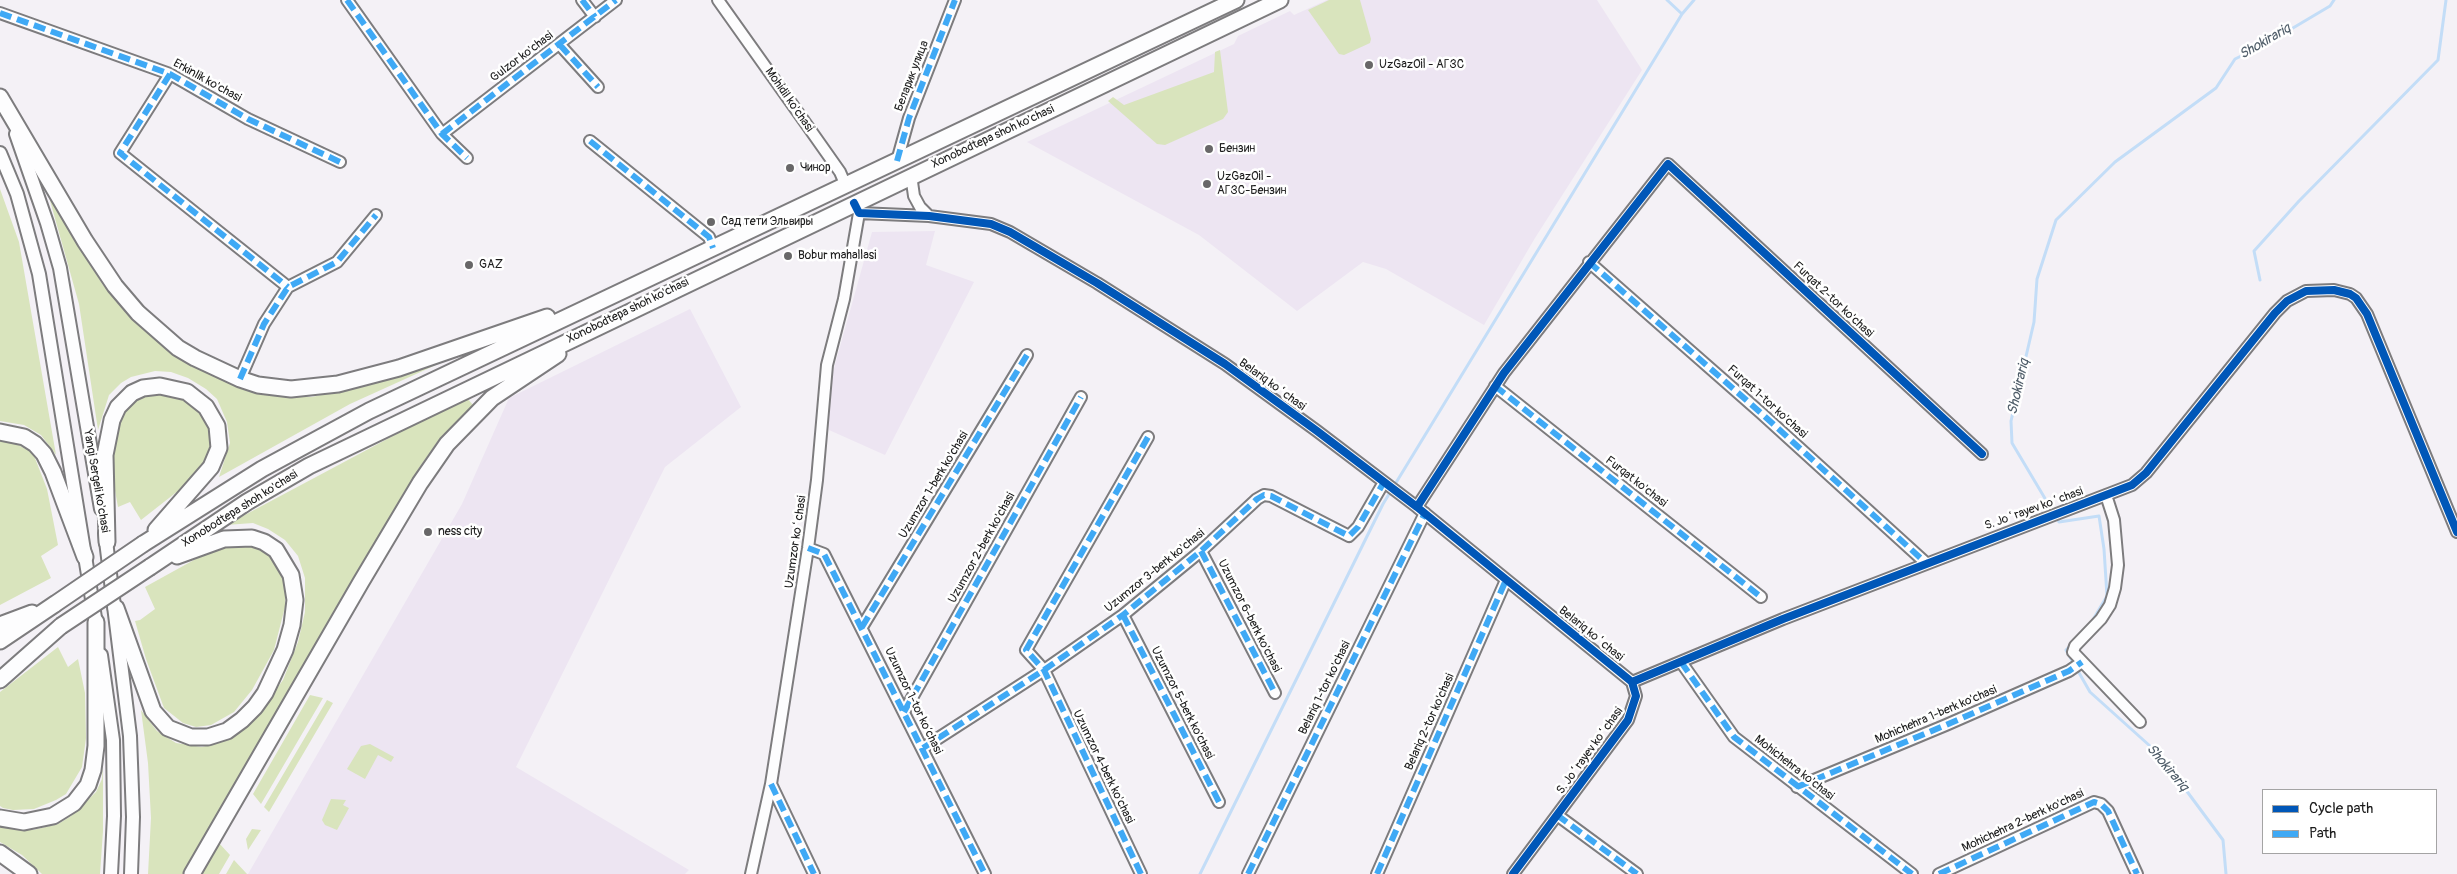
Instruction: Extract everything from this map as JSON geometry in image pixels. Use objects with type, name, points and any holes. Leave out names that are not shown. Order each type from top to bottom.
[{"type":"highway","name":"Xonobodtepa shoh ko'chasi","points":[[0,641],[143,544],[262,469],[339,426],[1236,0]]},
{"type":"highway","name":"Xonobodtepa shoh ko'chasi","points":[[0,667],[247,502],[309,466],[625,313],[857,208],[911,176],[1280,0]]},
{"type":"highway","points":[[1176,29],[1185,46]]},
{"type":"highway","points":[[0,98],[76,227],[115,286],[138,313],[178,348],[211,366],[258,385],[291,389],[338,384],[399,368],[614,294]]},
{"type":"highway","name":"Mohidil ko'chasi","points":[[846,186],[857,208]]},
{"type":"highway","points":[[192,874],[361,582],[420,483],[447,444],[492,398],[625,313]]},
{"type":"highway","points":[[107,542],[104,468],[106,444],[112,420],[118,407],[132,393],[143,388],[167,386],[187,392],[206,407],[217,426],[218,451],[215,462],[198,484],[143,544]]},
{"type":"highway","points":[[0,432],[24,437],[36,444],[44,454],[54,472],[85,557]]},
{"type":"highway","points":[[116,608],[153,711],[168,728],[191,738],[208,737],[227,731],[255,707],[279,664],[292,625],[294,587],[291,575],[281,556],[264,542],[238,537],[212,542],[150,567]]},
{"type":"highway","points":[[0,624],[55,604]]},
{"type":"highway","points":[[0,818],[24,822],[53,816],[74,803],[88,785],[93,770],[96,746],[96,622]]},
{"type":"highway","points":[[0,680],[61,626]]},
{"type":"highway","points":[[0,854],[29,874]]},
{"type":"main road","name":"Yangi Sergeli ko'chasi","points":[[0,98],[33,178],[60,268],[107,542],[130,736],[133,817],[131,874]]},
{"type":"main road","name":"Yangi Sergeli ko'chasi","points":[[0,152],[17,194],[39,274],[96,622],[113,740],[114,816],[111,874]]},
{"type":"street","points":[[347,0],[442,134],[467,158]]},
{"type":"street","points":[[582,0],[594,17]]},
{"type":"street","name":"Gulzor ko'chasi","points":[[442,134],[616,0]]},
{"type":"street","name":"Mohidil ko'chasi","points":[[718,0],[840,172],[846,186]]},
{"type":"street","name":"Беларик улица","points":[[897,161],[909,118],[955,0]]},
{"type":"street","name":"Erkinlik ko'chasi","points":[[0,13],[170,74],[248,119],[340,162]]},
{"type":"street","points":[[560,44],[598,87]]},
{"type":"street","points":[[170,74],[120,152],[288,287]]},
{"type":"street","points":[[590,141],[709,237],[714,248]]},
{"type":"street","name":"Belariq 1-tor ko'chasi","points":[[1248,874],[1421,510],[1496,386],[1589,262],[1668,164]]},
{"type":"street","name":"Furqat 2-tor ko'chasi","points":[[1668,164],[1982,454]]},
{"type":"street","points":[[911,176],[914,196],[920,207],[929,216]]},
{"type":"street","name":"Belariq koʻchasi","points":[[857,208],[970,220],[1001,228],[1097,283],[1225,364],[1396,490],[1632,682]]},
{"type":"street","name":"Uzumzor koʻchasi","points":[[751,874],[771,784],[808,548],[817,480],[827,365],[844,299],[857,208]]},
{"type":"street","points":[[240,379],[264,324],[288,287],[337,262],[376,215]]},
{"type":"street","name":"Furqat 1-tor ko'chasi","points":[[1589,262],[1761,412],[1926,562]]},
{"type":"street","name":"S. Joʻrayev koʻchasi","points":[[1513,874],[1628,720],[1636,696],[1632,682],[1926,562],[2132,485],[2146,473],[2280,306],[2306,292],[2334,290],[2350,294],[2356,298],[2367,314],[2457,532]]},
{"type":"street","name":"Uzumzor 1-berk ko'chasi","points":[[862,627],[1027,355]]},
{"type":"street","name":"Furqat ko'chasi","points":[[1496,386],[1761,597]]},
{"type":"street","name":"Uzumzor 2-berk ko'chasi","points":[[904,712],[1081,397]]},
{"type":"street","name":"Uzumzor 4-berk ko'chasi","points":[[1141,874],[1044,670],[1026,650],[1148,437]]},
{"type":"street","name":"Uzumzor 3-berk ko'chasi","points":[[922,748],[1044,670],[1123,615],[1201,551],[1257,499],[1264,495],[1271,496],[1349,536],[1358,527],[1384,482]]},
{"type":"street","points":[[2106,495],[2114,520],[2118,565],[2110,605],[2102,618],[2073,649],[2082,662],[2140,722]]},
{"type":"street","name":"Uzumzor 1-tor ko‘chasi","points":[[808,548],[824,554],[985,874]]},
{"type":"street","name":"Uzumzor 6-berk ko'chasi","points":[[1201,551],[1275,693]]},
{"type":"street","name":"Belariq 2-tor ko'chasi","points":[[1377,874],[1506,580]]},
{"type":"street","name":"Uzumzor 5-berk ko'chasi","points":[[1123,615],[1219,802]]},
{"type":"street","name":"Mohichehra ko'chasi","points":[[1681,662],[1734,737],[1912,874]]},
{"type":"street","name":"Mohichehra 1-berk ko'chasi","points":[[1798,786],[2069,672],[2082,662]]},
{"type":"street","points":[[771,784],[814,874]]},
{"type":"street","name":"Mohichehra 2-berk ko'chasi","points":[[1939,874],[2094,802],[2101,804],[2108,811],[2137,874]]},
{"type":"street","points":[[1557,815],[1637,874]]},
{"type":"shaded area","points":[[1327,0],[1597,0],[1642,70],[1535,238],[1484,325],[1386,269],[1363,262],[1297,311],[1199,235],[1027,142],[1234,44],[1238,36],[1290,11],[1294,15]]},
{"type":"shaded area","points":[[935,231],[926,265],[974,282],[885,455],[829,430],[826,397],[872,232]]},
{"type":"shaded area","points":[[690,309],[741,407],[665,467],[516,767],[689,870],[685,874],[248,874],[462,504],[509,398]]},
{"type":"green space","points":[[1329,0],[1360,0],[1371,39],[1370,43],[1344,55],[1339,54],[1308,10]]},
{"type":"green space","points":[[1220,50],[1228,112],[1223,119],[1165,145],[1157,144],[1108,101],[1113,97],[1124,105],[1214,72],[1215,52]]},
{"type":"green space","points":[[0,189],[19,242],[56,455],[41,435],[24,425],[0,421]]},
{"type":"green space","points":[[49,197],[103,285],[127,313],[157,341],[201,369],[231,384],[266,394],[312,397],[385,380],[469,350],[350,404],[219,477],[230,443],[227,422],[217,399],[206,389],[188,378],[171,372],[155,371],[131,377],[121,383],[109,395],[98,430],[79,304]]},
{"type":"green space","points":[[147,391],[188,397],[208,420],[212,435],[211,450],[200,469],[178,491],[141,520],[130,502],[118,507],[111,469],[117,422],[128,403]]},
{"type":"green space","points":[[466,397],[473,405],[440,438],[419,468],[185,874],[148,874],[151,818],[148,763],[141,710],[157,731],[176,743],[202,747],[228,740],[251,723],[283,680],[298,642],[305,612],[305,578],[298,556],[285,540],[268,529],[253,523],[226,525]]},
{"type":"green space","points":[[0,441],[13,442],[33,453],[47,489],[58,545],[41,556],[51,578],[0,605]]},
{"type":"green space","points":[[251,544],[271,553],[284,574],[286,589],[285,607],[274,650],[252,690],[234,712],[211,725],[196,727],[183,723],[164,708],[146,659],[135,621],[140,620],[155,609],[145,587],[221,545]]},
{"type":"green space","points":[[58,647],[68,667],[78,659],[85,693],[86,738],[82,767],[66,794],[56,800],[34,809],[13,810],[3,808],[0,806],[0,692]]},
{"type":"green space","points":[[310,695],[323,698],[261,804],[253,794]]},
{"type":"green space","points":[[327,700],[333,703],[269,812],[264,807]]},
{"type":"green space","points":[[370,744],[394,757],[391,762],[378,755],[365,779],[347,769],[361,746]]},
{"type":"green space","points":[[103,763],[103,831],[100,874],[42,874],[22,855],[0,842],[0,825],[19,830],[33,830],[58,824],[71,816],[96,792],[102,779]]},
{"type":"green space","points":[[331,799],[346,800],[343,805],[349,808],[337,830],[325,825],[322,820]]},
{"type":"green space","points":[[252,829],[261,830],[248,850],[246,839]]},
{"type":"green space","points":[[218,842],[230,855],[219,874],[201,874]]},
{"type":"green space","points":[[234,860],[247,874],[226,874]]},
{"type":"waterway","points":[[1667,0],[1682,14]]},
{"type":"waterway","points":[[1200,874],[1383,504],[1682,14],[1694,0]]},
{"type":"waterway","name":"Shokirariq","points":[[2091,623],[2107,596],[2104,549],[2099,516],[2059,522],[2012,443],[2011,421],[2034,322],[2037,279],[2056,220],[2115,162],[2216,88],[2235,59],[2266,44],[2330,6],[2334,0]]},
{"type":"waterway","points":[[2260,280],[2254,251],[2299,201],[2438,60],[2446,0]]},
{"type":"waterway","name":"Shokirariq","points":[[2072,644],[2066,650],[2090,692],[2160,755],[2223,840],[2226,874]]},
{"type":"marked path","points":[[347,0],[442,134],[467,158]]},
{"type":"marked path","points":[[582,0],[595,17]]},
{"type":"marked path","points":[[442,134],[616,0]]},
{"type":"marked path","points":[[897,161],[909,118],[955,0]]},
{"type":"marked path","points":[[0,13],[170,74],[248,119],[340,162]]},
{"type":"marked path","points":[[560,45],[598,87]]},
{"type":"marked path","points":[[170,74],[120,153],[288,287]]},
{"type":"marked path","points":[[590,141],[709,237],[713,248]]},
{"type":"marked path","points":[[240,379],[264,324],[288,287],[337,262],[376,215]]},
{"type":"marked path","points":[[1589,262],[1761,413],[1926,563]]},
{"type":"marked path","points":[[862,627],[1027,355]]},
{"type":"marked path","points":[[1495,386],[1761,597]]},
{"type":"marked path","points":[[904,712],[1081,397]]},
{"type":"marked path","points":[[1141,874],[1044,670],[1026,650],[1148,437]]},
{"type":"marked path","points":[[923,748],[1044,670],[1123,615],[1201,551],[1257,499],[1264,495],[1271,496],[1349,536],[1358,527],[1384,482]]},
{"type":"marked path","points":[[1248,874],[1425,513]]},
{"type":"marked path","points":[[808,548],[824,554],[985,874]]},
{"type":"marked path","points":[[1201,551],[1275,693]]},
{"type":"marked path","points":[[1377,874],[1506,580]]},
{"type":"marked path","points":[[1123,615],[1219,802]]},
{"type":"marked path","points":[[1681,662],[1734,737],[1912,874]]},
{"type":"marked path","points":[[1797,787],[1946,725],[2069,671],[2082,662]]},
{"type":"marked path","points":[[771,784],[814,874]]},
{"type":"marked path","points":[[1939,874],[2094,802],[2101,804],[2108,811],[2137,874]]},
{"type":"marked path","points":[[1557,815],[1637,874]]},
{"type":"cycle path","points":[[1417,507],[1504,373],[1668,164],[1982,454]]},
{"type":"cycle path","points":[[854,203],[859,213],[929,216],[991,224],[1010,232],[1097,283],[1225,364],[1317,431],[1417,507],[1632,682],[1636,696],[1628,720],[1513,874]]},
{"type":"cycle path","points":[[1632,682],[1783,619],[2132,485],[2146,473],[2275,313],[2287,301],[2306,291],[2334,290],[2350,294],[2356,298],[2367,314],[2457,532]]},
{"type":"place","name":"UzGazOil - АГЗС","points":[[1369,65]]},
{"type":"place","name":"Бензин","points":[[1209,149]]},
{"type":"place","name":"Чинор","points":[[790,168]]},
{"type":"place","name":"UzGazOil - АГЗС-Бензин","points":[[1207,184]]},
{"type":"place","name":"Сад тети Эльвиры","points":[[711,222]]},
{"type":"place","name":"Bobur mahallasi","points":[[788,256]]},
{"type":"place","name":"GAZ","points":[[469,265]]},
{"type":"place","name":"ness city","points":[[428,532]]}]
